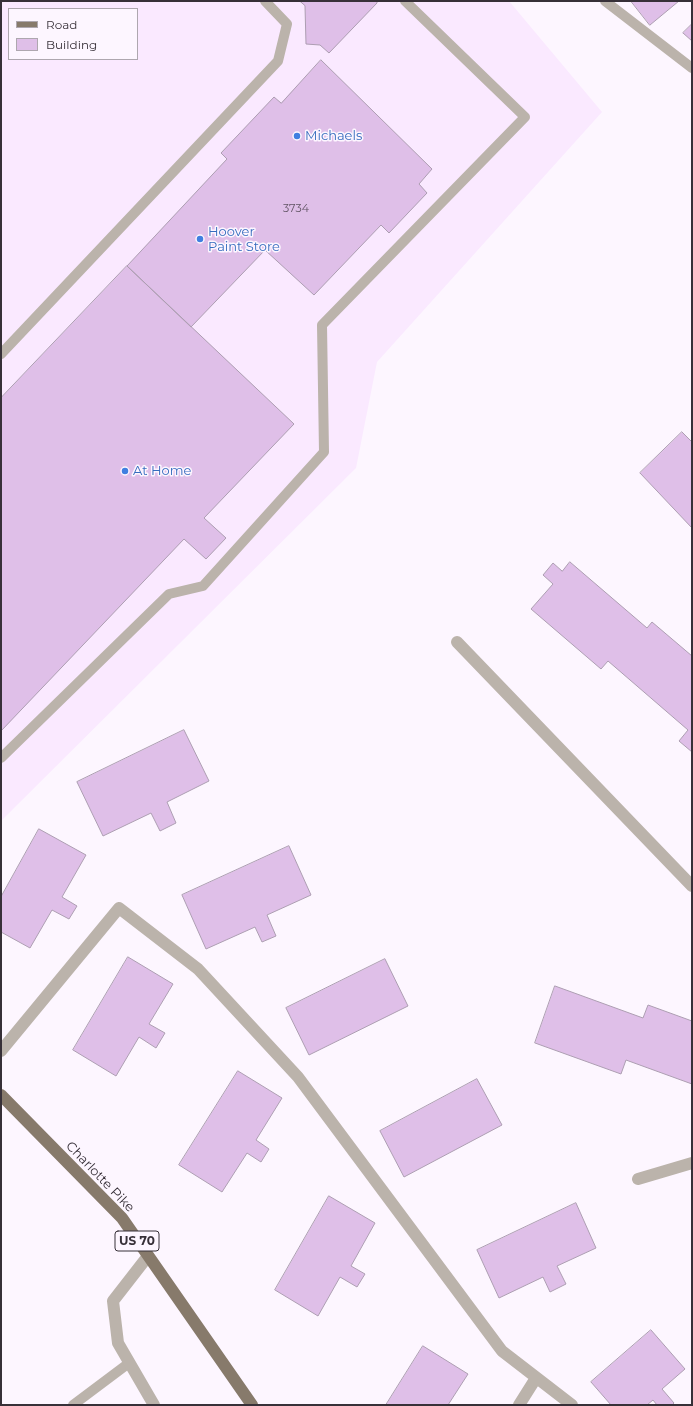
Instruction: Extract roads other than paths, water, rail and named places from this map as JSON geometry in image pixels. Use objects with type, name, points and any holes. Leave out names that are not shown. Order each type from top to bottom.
[{"type":"main road","name":"Charlotte Pike","points":[[1,1095],[122,1218],[252,1405]]},
{"type":"street","points":[[457,642],[692,886]]},
{"type":"street","points":[[1,1051],[119,908],[198,969],[298,1077],[502,1351],[572,1405]]},
{"type":"street","points":[[638,1179],[692,1163]]},
{"type":"street","points":[[148,1256],[113,1300],[118,1343],[154,1405]]},
{"type":"street","points":[[518,1405],[536,1378]]},
{"type":"lane","points":[[1,354],[278,61],[288,24],[265,1]]},
{"type":"lane","points":[[1,758],[168,594],[202,586],[324,452],[322,326],[525,117],[405,1]]},
{"type":"lane","points":[[605,1],[692,68]]},
{"type":"lane","points":[[73,1405],[129,1363]]},
{"type":"place","name":"Michaels","points":[[297,136]]},
{"type":"place","name":"Hoover Paint Store","points":[[200,239]]},
{"type":"place","name":"At Home","points":[[125,471]]}]
